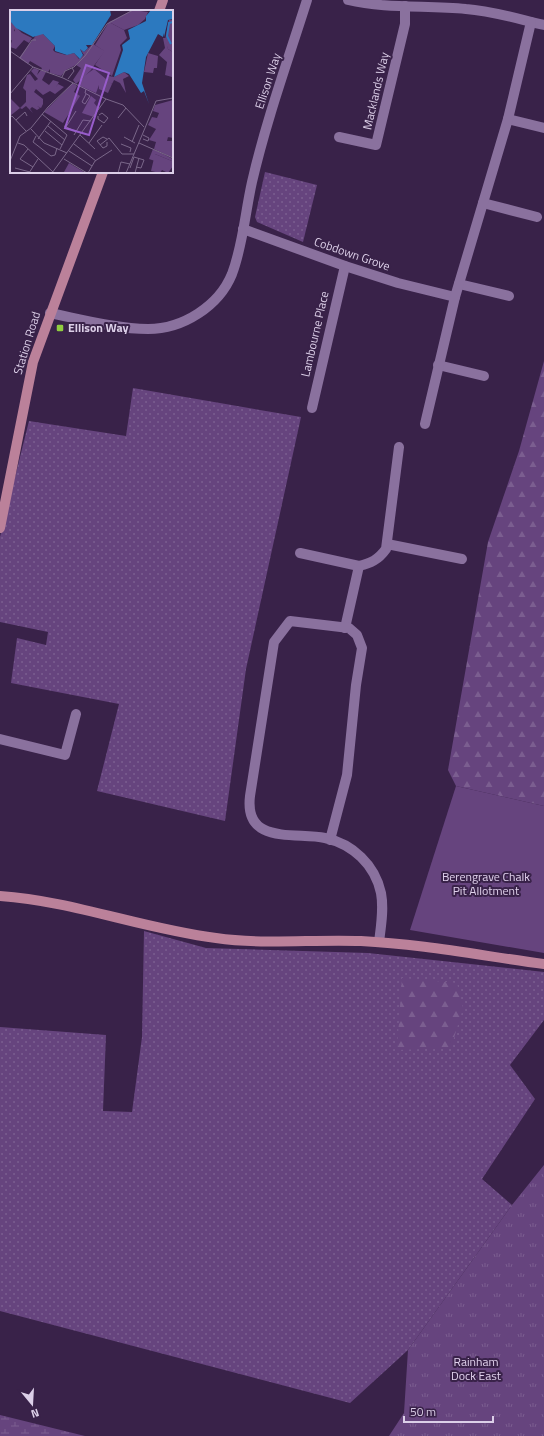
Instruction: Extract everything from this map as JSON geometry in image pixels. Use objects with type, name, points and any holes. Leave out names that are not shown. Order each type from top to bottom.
[{"type":"main road","points":[[159,10],[163,0]]},
{"type":"main road","name":"Station Road","points":[[0,528],[3,501],[33,362],[102,173]]},
{"type":"main road","points":[[0,896],[40,901],[172,931],[217,938],[270,941],[347,940],[379,942],[544,964]]},
{"type":"street","name":"Ellison Way","points":[[50,313],[102,323],[149,329],[163,328],[184,321],[210,306],[224,289],[232,273],[238,253],[252,182],[268,121],[307,0]]},
{"type":"street","points":[[348,0],[377,4],[484,11],[544,25]]},
{"type":"street","name":"Macklands Way","points":[[339,137],[376,145],[405,24],[405,6]]},
{"type":"street","points":[[425,424],[455,297],[508,119],[532,22]]},
{"type":"street","points":[[508,119],[544,128]]},
{"type":"street","points":[[483,203],[537,217]]},
{"type":"street","name":"Cobdown Grove","points":[[243,229],[345,266],[398,283],[455,297]]},
{"type":"street","name":"Lambourne Place","points":[[312,408],[345,266]]},
{"type":"street","points":[[459,284],[509,296]]},
{"type":"street","points":[[438,365],[484,376]]},
{"type":"street","points":[[300,553],[359,566],[370,563],[379,558],[386,550],[399,447]]},
{"type":"street","points":[[387,544],[462,559]]},
{"type":"street","points":[[345,628],[359,566]]},
{"type":"street","points":[[330,840],[347,775],[356,685],[362,648],[357,635],[349,628],[290,621],[274,642],[249,801],[252,819],[266,831],[290,836],[330,840],[346,846],[361,857],[371,868],[376,878],[382,900],[379,942]]},
{"type":"street","points":[[0,739],[65,755],[76,714]]},
{"type":"green space","points":[[265,172],[317,185],[303,242],[257,222],[255,217]]},
{"type":"green space","points":[[544,361],[544,806],[456,786],[448,770],[488,542],[519,451]]},
{"type":"green space","points":[[133,388],[301,417],[246,669],[225,821],[97,791],[119,704],[11,683],[17,638],[46,645],[48,632],[0,622],[0,537],[29,421],[126,436]]},
{"type":"green space","name":"Berengrave Chalk Pit Allotment","points":[[456,786],[544,806],[544,953],[410,930]]},
{"type":"green space","points":[[144,931],[206,948],[368,953],[544,972],[544,1020],[510,1065],[535,1099],[482,1179],[512,1205],[408,1350],[350,1403],[0,1311],[0,1027],[106,1035],[103,1111],[132,1112],[142,1037]]},
{"type":"green space","points":[[402,978],[457,983],[463,1008],[451,1048],[397,1050]]},
{"type":"green space","name":"Rainham Dock East","points":[[544,1165],[544,1436],[389,1436],[404,1413],[408,1350],[512,1205]]},
{"type":"green space","points":[[0,1415],[85,1436],[0,1436]]},
{"type":"place","name":"Ellison Way","points":[[60,328]]}]
